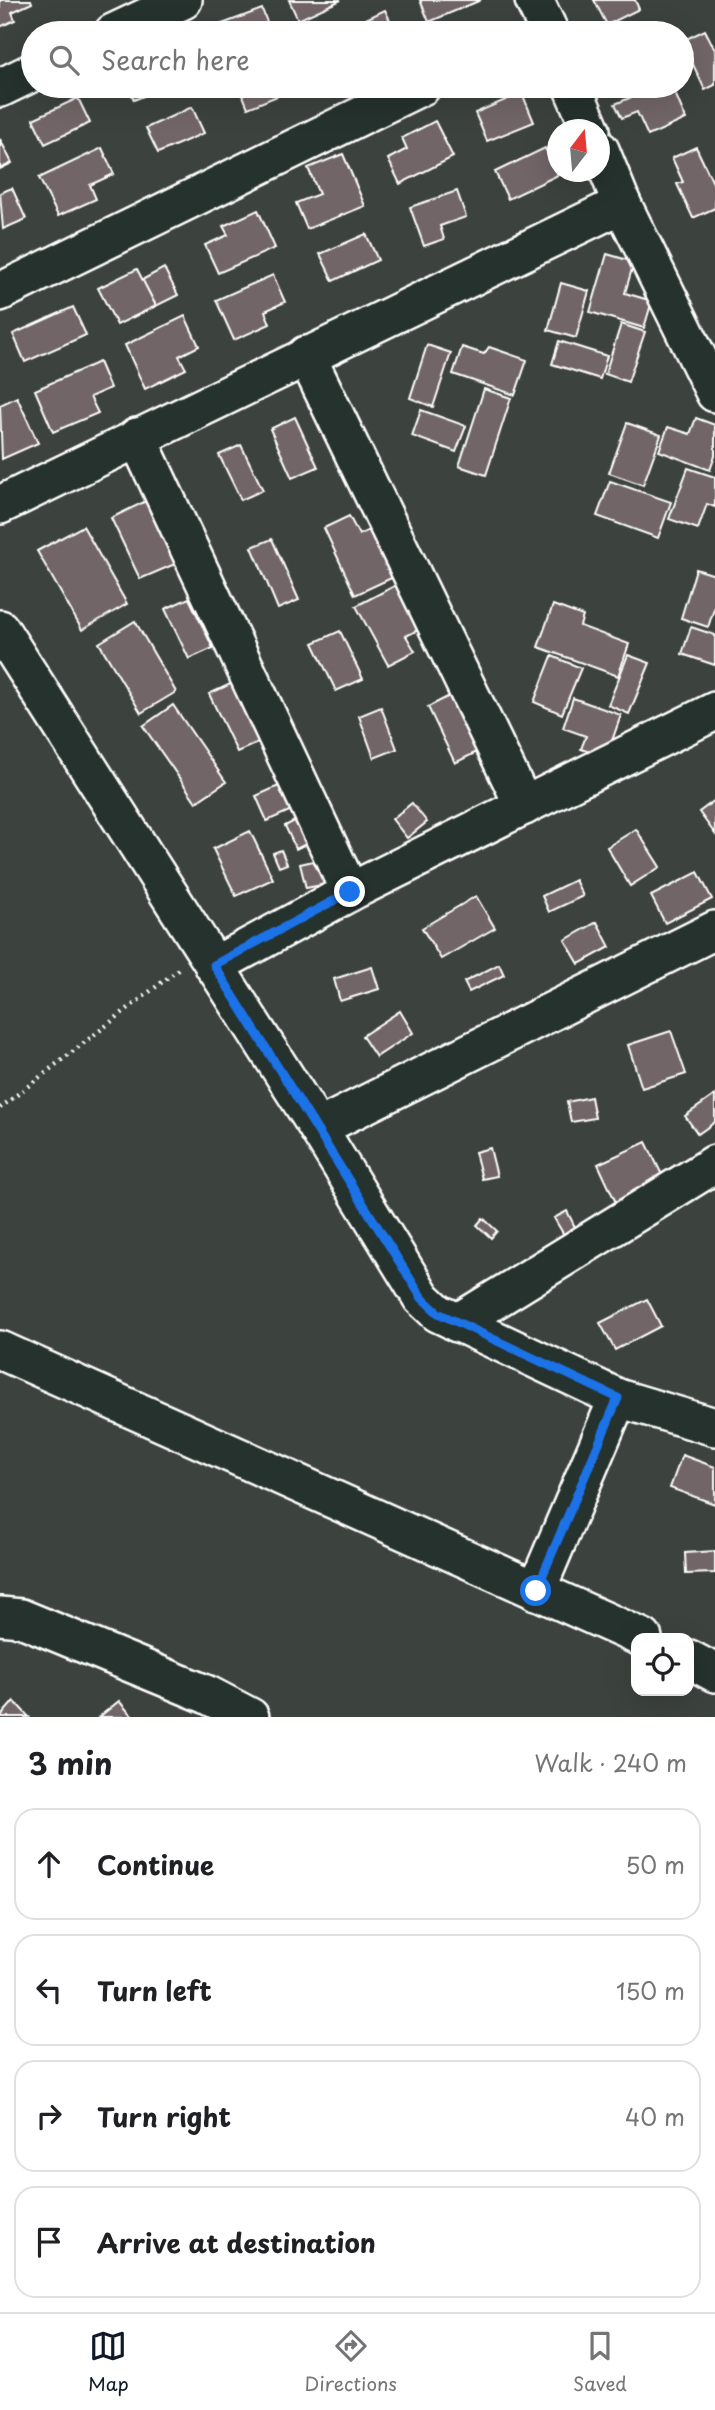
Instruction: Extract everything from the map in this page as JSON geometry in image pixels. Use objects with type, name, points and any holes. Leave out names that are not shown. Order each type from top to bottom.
[{"type":"street","points":[[138,21],[183,0]]},
{"type":"street","points":[[0,88],[21,78]]},
{"type":"street","points":[[0,292],[397,98]]},
{"type":"street","points":[[577,98],[586,119]]},
{"type":"street","points":[[610,175],[715,393]]},
{"type":"street","points":[[0,505],[622,204]]},
{"type":"street","points":[[306,355],[524,806]]},
{"type":"street","points":[[136,437],[350,892]]},
{"type":"street","points":[[0,629],[318,1128],[422,1298],[438,1313],[457,1323],[618,1398],[715,1427]]},
{"type":"street","points":[[208,958],[350,892],[715,711]]},
{"type":"street","points":[[318,1128],[715,930]]},
{"type":"street","points":[[457,1323],[715,1164]]},
{"type":"street","points":[[0,1350],[632,1633]]},
{"type":"street","points":[[536,1591],[618,1398]]},
{"type":"street","points":[[0,1616],[21,1618],[197,1706],[250,1717]]},
{"type":"street","points":[[694,1662],[715,1672]]},
{"type":"path","points":[[0,1108],[208,958]]},
{"type":"building","points":[[0,0],[31,0],[32,3],[12,12],[15,20],[0,27]]},
{"type":"building","points":[[289,0],[341,0],[298,20]]},
{"type":"building","points":[[420,0],[481,0],[431,21],[429,21]]},
{"type":"building","points":[[594,0],[635,0],[639,9],[615,21],[605,21]]},
{"type":"building","points":[[262,9],[266,21],[230,21]]},
{"type":"building","points":[[385,10],[390,21],[362,21]]},
{"type":"building","points":[[705,30],[715,50],[715,85],[705,90],[694,67],[694,35]]},
{"type":"building","points":[[78,98],[90,123],[45,144],[33,119]]},
{"type":"building","points":[[244,98],[272,98],[248,108]]},
{"type":"building","points":[[510,98],[524,98],[534,122],[487,141],[475,113]]},
{"type":"building","points":[[629,98],[677,98],[686,119],[648,136],[637,112],[622,118],[615,104]]},
{"type":"building","points":[[192,107],[204,133],[158,153],[146,128]]},
{"type":"building","points":[[435,121],[453,157],[400,184],[388,159],[407,149],[402,138]]},
{"type":"building","points":[[0,139],[12,163],[0,169]]},
{"type":"building","points":[[696,147],[715,187],[715,208],[693,218],[677,184],[683,182],[672,158]]},
{"type":"building","points":[[102,148],[114,174],[90,185],[96,199],[58,216],[39,178]]},
{"type":"building","points":[[545,148],[547,152],[547,180],[508,199],[495,172]]},
{"type":"building","points":[[343,154],[365,206],[307,229],[296,203],[319,194],[308,168]]},
{"type":"building","points":[[12,188],[26,219],[3,229],[0,193]]},
{"type":"building","points":[[457,191],[466,217],[440,226],[444,239],[424,246],[410,207]]},
{"type":"building","points":[[258,210],[275,248],[218,273],[205,245],[228,235],[223,226]]},
{"type":"building","points":[[366,234],[378,260],[333,281],[320,254]]},
{"type":"building","points":[[607,254],[634,262],[625,293],[652,301],[644,328],[590,312]]},
{"type":"building","points":[[164,268],[178,295],[156,306],[142,280]]},
{"type":"building","points":[[137,269],[156,306],[117,325],[98,288]]},
{"type":"building","points":[[273,275],[285,302],[265,311],[270,324],[234,340],[216,300]]},
{"type":"building","points":[[561,283],[589,291],[576,338],[548,330]]},
{"type":"building","points":[[73,307],[86,335],[25,362],[13,334]]},
{"type":"building","points":[[185,316],[199,346],[179,356],[186,369],[145,389],[125,345]]},
{"type":"building","points":[[621,324],[645,332],[628,382],[605,374]]},
{"type":"building","points":[[559,341],[607,356],[600,379],[552,364]]},
{"type":"building","points":[[427,345],[451,353],[433,407],[410,398]]},
{"type":"building","points":[[462,347],[484,354],[489,347],[527,360],[515,395],[453,374]]},
{"type":"building","points":[[99,362],[110,388],[90,397],[98,413],[53,432],[35,390]]},
{"type":"building","points":[[484,389],[511,398],[486,475],[459,466]]},
{"type":"building","points":[[17,397],[38,443],[2,459],[0,405]]},
{"type":"building","points":[[421,410],[466,426],[456,452],[412,436]]},
{"type":"building","points":[[295,417],[318,467],[292,478],[270,429]]},
{"type":"building","points":[[696,418],[715,425],[715,456],[710,470],[659,451],[668,427],[690,434]]},
{"type":"building","points":[[627,423],[661,435],[643,485],[609,473]]},
{"type":"building","points":[[241,445],[263,490],[241,500],[219,455]]},
{"type":"building","points":[[688,468],[715,477],[715,507],[707,504],[698,529],[669,519]]},
{"type":"building","points":[[610,481],[671,502],[658,538],[597,516]]},
{"type":"building","points":[[146,501],[175,564],[140,579],[111,518]]},
{"type":"building","points":[[349,516],[359,535],[377,526],[400,574],[355,595],[324,528]]},
{"type":"building","points":[[83,526],[127,604],[82,630],[37,551]]},
{"type":"building","points":[[272,539],[299,600],[278,609],[252,547]]},
{"type":"building","points":[[696,569],[715,575],[715,606],[708,627],[681,618]]},
{"type":"building","points":[[400,583],[424,627],[406,636],[415,651],[388,665],[356,606]]},
{"type":"building","points":[[189,598],[213,648],[189,659],[165,609]]},
{"type":"building","points":[[553,605],[583,616],[580,626],[629,644],[618,676],[538,647]]},
{"type":"building","points":[[135,621],[176,692],[141,713],[99,643]]},
{"type":"building","points":[[691,627],[715,635],[715,665],[682,654]]},
{"type":"building","points":[[340,631],[363,679],[336,691],[313,643]]},
{"type":"building","points":[[628,655],[650,663],[629,714],[608,705]]},
{"type":"building","points":[[552,656],[581,668],[562,714],[534,702]]},
{"type":"building","points":[[241,679],[269,738],[237,752],[209,694]]},
{"type":"building","points":[[457,692],[485,748],[455,763],[428,707]]},
{"type":"building","points":[[573,698],[621,715],[606,758],[581,749],[586,736],[563,728]]},
{"type":"building","points":[[173,705],[226,782],[196,802],[143,726]]},
{"type":"building","points":[[381,707],[397,749],[374,758],[359,716]]},
{"type":"building","points":[[292,780],[303,805],[267,821],[256,796]]},
{"type":"building","points":[[715,800],[715,834],[699,812]]},
{"type":"building","points":[[412,803],[427,822],[407,838],[392,819]]},
{"type":"building","points":[[302,817],[314,840],[296,849],[285,826]]},
{"type":"building","points":[[636,829],[660,867],[630,886],[607,847]]},
{"type":"building","points":[[250,831],[273,879],[236,896],[213,849]]},
{"type":"building","points":[[281,850],[287,864],[279,867],[273,853]]},
{"type":"building","points":[[322,859],[327,884],[306,888],[300,864]]},
{"type":"building","points":[[698,872],[712,899],[665,923],[651,896]]},
{"type":"building","points":[[575,880],[583,896],[549,912],[542,896]]},
{"type":"building","points":[[476,896],[495,928],[441,959],[422,928]]},
{"type":"building","points":[[597,922],[610,947],[579,964],[565,940]]},
{"type":"building","points":[[499,964],[504,975],[469,992],[464,982]]},
{"type":"building","points":[[372,967],[379,989],[340,1001],[334,979]]},
{"type":"building","points":[[400,1011],[413,1033],[376,1057],[362,1036]]},
{"type":"building","points":[[671,1031],[686,1074],[642,1088],[628,1045]]},
{"type":"building","points":[[715,1095],[715,1122],[698,1134],[685,1116]]},
{"type":"building","points":[[591,1097],[595,1118],[571,1122],[567,1102]]},
{"type":"building","points":[[646,1142],[667,1185],[618,1207],[598,1164]]},
{"type":"building","points":[[490,1148],[497,1176],[482,1179],[475,1152]]},
{"type":"building","points":[[567,1211],[576,1229],[564,1235],[554,1218]]},
{"type":"building","points":[[483,1218],[497,1231],[491,1238],[477,1225]]},
{"type":"building","points":[[647,1299],[661,1326],[615,1350],[600,1323]]},
{"type":"building","points":[[682,1455],[715,1467],[715,1504],[670,1488]]},
{"type":"building","points":[[715,1551],[715,1573],[686,1574],[685,1553]]},
{"type":"building","points":[[14,1701],[29,1717],[0,1717]]},
{"type":"building","points":[[119,1701],[133,1717],[99,1717]]},
{"type":"route","points":[[350,892],[214,965],[422,1298],[438,1313],[618,1398],[536,1591]]}]
